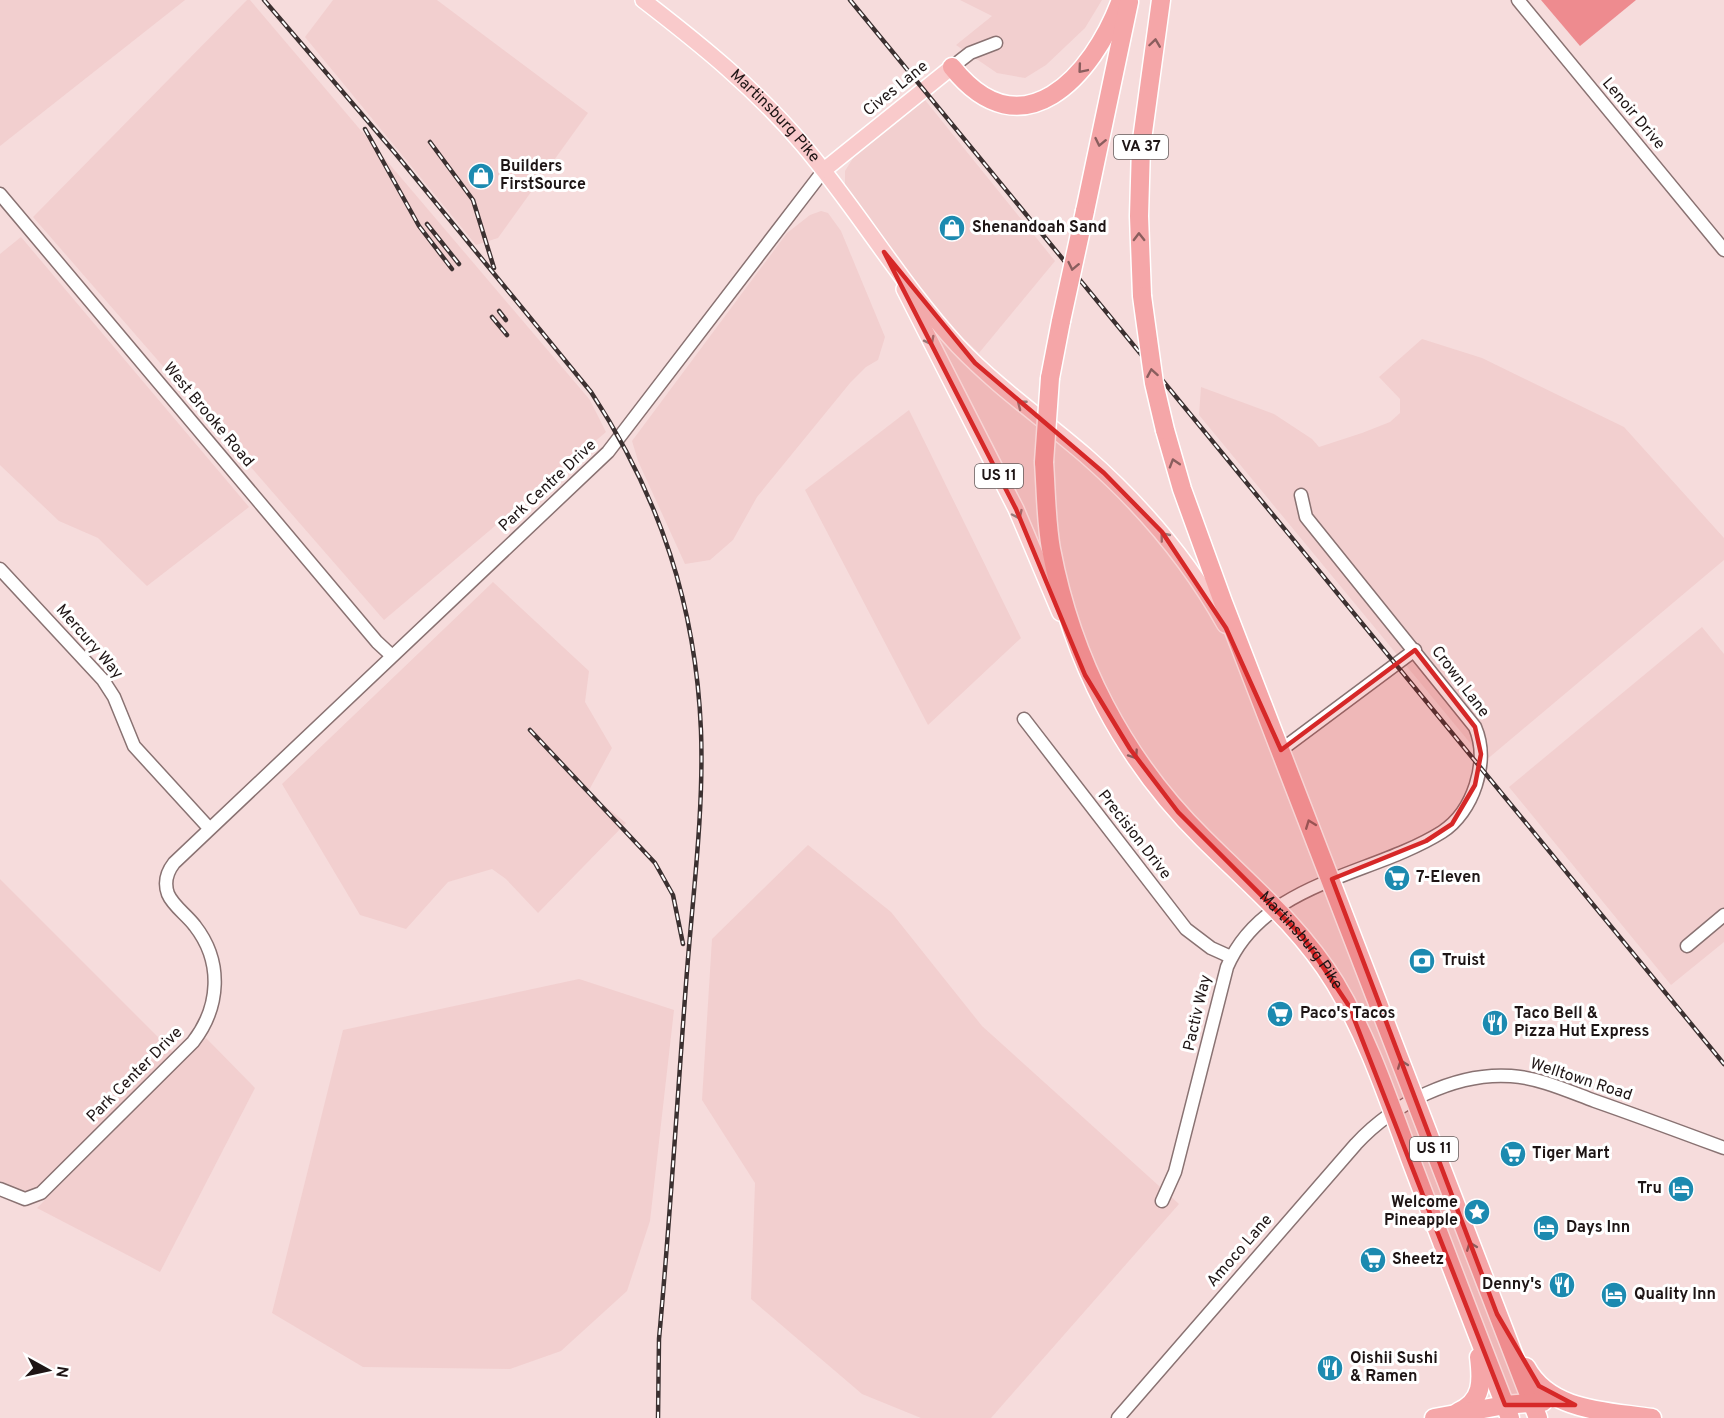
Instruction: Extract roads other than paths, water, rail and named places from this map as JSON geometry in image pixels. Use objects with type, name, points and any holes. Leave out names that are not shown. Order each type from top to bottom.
[{"type":"highway","points":[[952,67],[973,90],[992,101],[1014,105],[1042,102],[1061,91],[1086,64],[1107,31],[1121,0]]},
{"type":"highway","name":"VA 37","points":[[1103,705],[1080,652],[1058,580],[1050,546],[1044,462],[1050,378],[1130,0]]},
{"type":"highway","name":"VA 37","points":[[1161,0],[1141,147],[1138,216],[1142,296],[1149,353],[1165,430],[1199,538],[1260,695]]},
{"type":"highway","name":"Martinsburg Pike","points":[[1260,695],[1535,1410]]},
{"type":"highway","name":"Martinsburg Pike","points":[[1103,705],[1135,757],[1172,805],[1277,909],[1315,954],[1348,1006],[1392,1112],[1507,1411]]},
{"type":"highway","points":[[1497,1314],[1539,1386],[1559,1400],[1575,1405],[1652,1418]]},
{"type":"highway","points":[[1453,1414],[1468,1407],[1481,1389],[1475,1329]]},
{"type":"highway","points":[[1434,1418],[1453,1414],[1535,1410],[1575,1405]]},
{"type":"main road","name":"Martinsburg Pike","points":[[643,0],[697,42],[756,94],[824,170],[884,252]]},
{"type":"main road","name":"Cives Lane","points":[[824,170],[952,67]]},
{"type":"main road","name":"US 11","points":[[884,252],[937,321],[975,363],[1104,473],[1162,532],[1209,596],[1260,695]]},
{"type":"main road","name":"US 11","points":[[884,252],[1016,509],[1085,675],[1103,705]]},
{"type":"street","name":"Lenoir Drive","points":[[1518,0],[1724,250]]},
{"type":"street","name":"Cives Lane","points":[[952,67],[970,53],[996,43]]},
{"type":"street","name":"Park Centre Drive","points":[[254,789],[391,655],[608,452],[824,170]]},
{"type":"street","name":"West Brooke Road","points":[[0,194],[377,642],[391,655]]},
{"type":"street","name":"Crown Lane","points":[[1301,495],[1306,517],[1466,715],[1479,736],[1481,754],[1475,785],[1460,815],[1442,832],[1332,879]]},
{"type":"street","name":"Mercury Way","points":[[0,569],[104,680],[116,702],[134,746],[209,828]]},
{"type":"street","points":[[1281,750],[1415,650]]},
{"type":"street","name":"Precision Drive","points":[[1024,719],[1186,930],[1211,948],[1231,957]]},
{"type":"street","name":"Park Center Drive","points":[[0,1189],[25,1199],[41,1193],[201,1032],[214,998],[212,958],[201,934],[172,900],[166,884],[174,863],[209,828],[254,789]]},
{"type":"street","name":"Pactiv Way","points":[[1162,1201],[1175,1172],[1231,957],[1242,941],[1277,909],[1332,879]]},
{"type":"street","points":[[1687,946],[1724,915]]},
{"type":"street","name":"Welltown Road","points":[[1392,1112],[1415,1100],[1471,1079],[1496,1076],[1520,1077],[1569,1091],[1724,1148]]},
{"type":"street","name":"Amoco Lane","points":[[1118,1418],[1356,1144],[1392,1112]]},
{"type":"railway","points":[[264,0],[395,153],[591,392],[637,472],[655,512],[682,596],[698,685],[701,794],[659,1339],[658,1418]]},
{"type":"railway","points":[[850,0],[1724,1064]]},
{"type":"railway","points":[[365,129],[419,226],[452,269]]},
{"type":"railway","points":[[430,142],[473,200],[494,268]]},
{"type":"railway","points":[[427,224],[459,264]]},
{"type":"railway","points":[[499,311],[506,320]]},
{"type":"railway","points":[[492,317],[507,335]]},
{"type":"railway","points":[[530,730],[655,863],[673,895],[683,944]]},
{"type":"place","name":"Builders FirstSource","points":[[481,176]]},
{"type":"place","name":"Shenandoah Sand","points":[[952,228]]},
{"type":"place","name":"7-Eleven","points":[[1397,878]]},
{"type":"place","name":"Truist","points":[[1422,961]]},
{"type":"place","name":"Paco's Tacos","points":[[1280,1014]]},
{"type":"place","name":"Taco Bell & Pizza Hut Express","points":[[1495,1023]]},
{"type":"place","name":"Tiger Mart","points":[[1513,1154]]},
{"type":"place","name":"Tru","points":[[1681,1189]]},
{"type":"place","name":"Welcome Pineapple","points":[[1477,1212]]},
{"type":"place","name":"Days Inn","points":[[1546,1228]]},
{"type":"place","name":"Sheetz","points":[[1373,1260]]},
{"type":"place","name":"Denny's","points":[[1562,1285]]},
{"type":"place","name":"Quality Inn","points":[[1614,1295]]},
{"type":"place","name":"Oishii Sushi & Ramen","points":[[1330,1368]]}]
